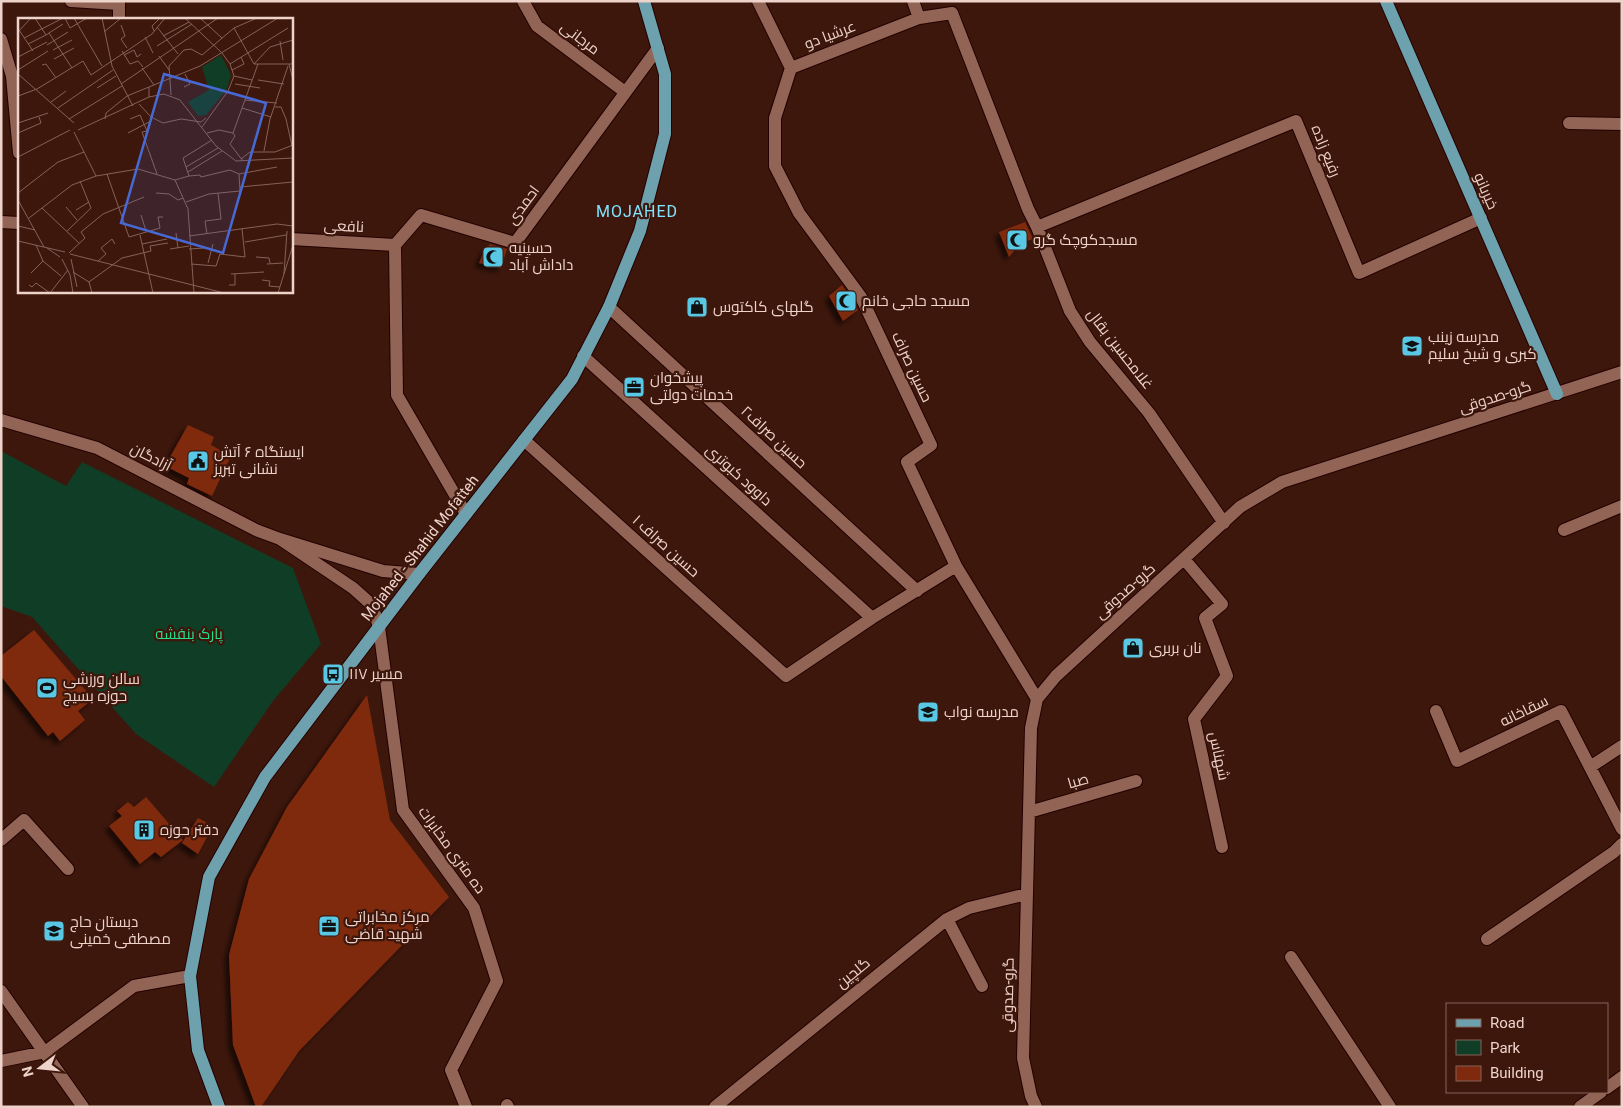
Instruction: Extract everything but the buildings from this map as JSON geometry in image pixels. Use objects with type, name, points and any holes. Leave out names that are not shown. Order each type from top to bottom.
[{"type":"main road","name":"خیربانو","points":[[1386,1],[1558,394]]},
{"type":"main road","name":"Mojahed - Shahid Mofatteh","points":[[219,1107],[198,1050],[190,976],[209,877],[265,777],[419,574],[572,379],[608,307],[640,231],[665,134],[665,74],[646,2]]},
{"type":"street","points":[[71,1],[119,2],[118,18]]},
{"type":"street","name":"مرجانی","points":[[523,1],[537,26],[625,92]]},
{"type":"street","name":"عرشیا دو","points":[[758,1],[791,68],[919,18],[952,13]]},
{"type":"street","points":[[913,1],[919,18]]},
{"type":"street","name":"غلامحسین بقال","points":[[952,13],[1028,210],[1037,227],[1070,310],[1090,342],[1149,413],[1224,523]]},
{"type":"street","points":[[1,39],[12,76],[18,142]]},
{"type":"street","name":"احمدی","points":[[395,245],[421,216],[515,243],[658,48]]},
{"type":"street","name":"حسین صراف","points":[[791,68],[775,118],[775,166],[799,213],[861,297],[931,445],[907,462],[956,566],[1037,699]]},
{"type":"street","name":"رفیع زاده","points":[[1037,227],[1296,121],[1359,273],[1480,218]]},
{"type":"street","points":[[1569,123],[1622,124]]},
{"type":"street","points":[[1,222],[18,223]]},
{"type":"street","name":"نافعی","points":[[292,239],[395,245]]},
{"type":"street","points":[[395,245],[397,395],[466,514]]},
{"type":"street","name":"حسین صراف۲","points":[[608,307],[917,591]]},
{"type":"street","name":"داوود کبوتری","points":[[583,356],[872,618]]},
{"type":"street","name":"گرو-صدوقی","points":[[1036,1107],[1031,1096],[1023,1058],[1031,728],[1037,699],[1056,676],[1240,507],[1282,482],[1622,372]]},
{"type":"street","name":"آزادگان","points":[[1,420],[97,448],[256,530],[280,539]]},
{"type":"street","name":"حسین صراف ۱","points":[[524,440],[786,676],[872,618]]},
{"type":"street","points":[[1564,530],[1622,506]]},
{"type":"street","points":[[280,539],[383,571],[419,574]]},
{"type":"street","name":"ده متری مخابرات","points":[[280,539],[354,588],[372,605],[379,627],[403,810],[474,908],[497,981],[451,1070],[466,1107]]},
{"type":"street","name":"شهناس","points":[[1184,559],[1222,604],[1205,618],[1227,676],[1194,719],[1222,847]]},
{"type":"street","points":[[872,618],[956,566]]},
{"type":"street","name":"سقاخانه","points":[[1436,711],[1457,761],[1561,711],[1622,829]]},
{"type":"street","points":[[1590,767],[1622,746]]},
{"type":"street","name":"صبا","points":[[1029,812],[1136,781]]},
{"type":"street","points":[[1,840],[24,820],[68,869]]},
{"type":"street","points":[[1487,939],[1614,852],[1622,844]]},
{"type":"street","name":"گلچین","points":[[715,1107],[947,919],[969,908],[1027,894]]},
{"type":"street","points":[[947,919],[982,986]]},
{"type":"street","points":[[1291,957],[1390,1107]]},
{"type":"street","points":[[1,1061],[45,1052],[134,986],[190,976]]},
{"type":"street","points":[[1,991],[83,1107]]},
{"type":"street","points":[[1608,1087],[1622,1078]]},
{"type":"street","points":[[1580,1107],[1600,1093]]},
{"type":"green space","name":"پارک بنفشه","points":[[1,451],[66,486],[82,462],[293,568],[321,644],[273,701],[214,787],[136,734],[32,617],[1,606]]},
{"type":"place","name":"مسجدکوچک گرو","points":[[1017,240]]},
{"type":"place","name":"حسینیه داداش آباد","points":[[493,257]]},
{"type":"place","name":"مسجد حاجی خانم","points":[[846,301]]},
{"type":"place","name":"گلهای کاکتوس","points":[[697,307]]},
{"type":"place","name":"مدرسه زینب کبری و شیخ سلیم","points":[[1412,346]]},
{"type":"place","name":"پیشخوان خدمات دولتی","points":[[634,387]]},
{"type":"place","name":"ایستگاه ۶ آتش نشانی تبریز","points":[[198,461]]},
{"type":"place","name":"نان بربری","points":[[1133,648]]},
{"type":"place","name":"مسیر ۱۱۷","points":[[333,674]]},
{"type":"place","name":"سالن ورزشی حوزه بسیج","points":[[47,688]]},
{"type":"place","name":"مدرسه نواب","points":[[928,712]]},
{"type":"place","name":"دفتر حوزه","points":[[144,830]]},
{"type":"place","name":"مرکز مخابراتی شهید قاضی","points":[[329,926]]},
{"type":"place","name":"دبستان حاج مصطفی خمینی","points":[[54,931]]},
{"type":"district","name":"MOJAHED","points":[[637,211]]}]
